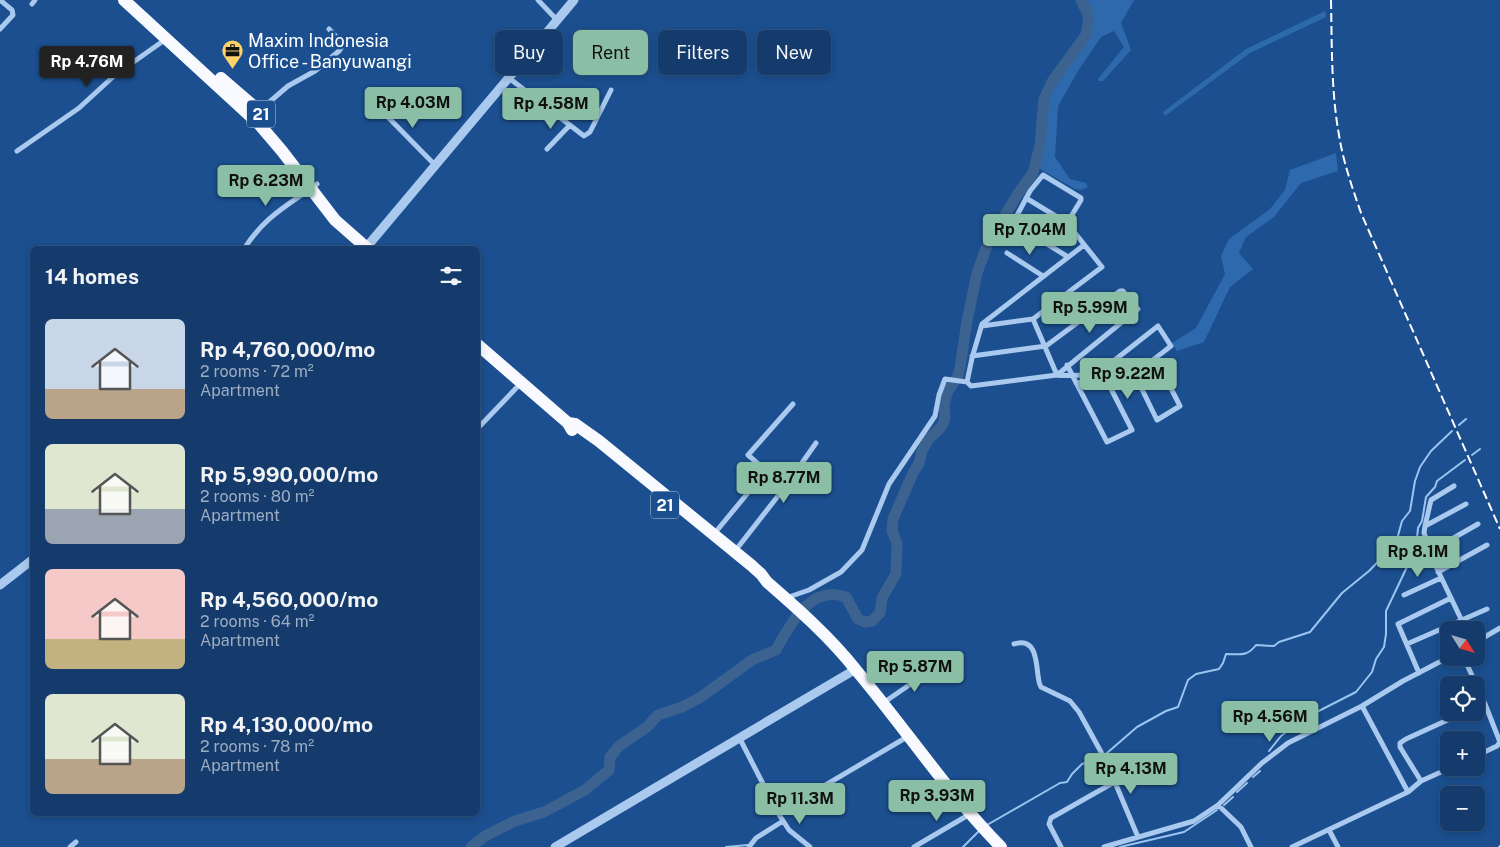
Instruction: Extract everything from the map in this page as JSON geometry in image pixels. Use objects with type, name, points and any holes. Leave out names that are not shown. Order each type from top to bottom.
[{"type":"highway","name":"21","points":[[124,0],[260,124],[368,246]]},
{"type":"highway","name":"21","points":[[136,0],[258,111],[314,187],[335,220],[353,237],[367,246]]},
{"type":"highway","name":"21","points":[[480,347],[568,423],[572,431],[758,579],[766,582]]},
{"type":"highway","name":"21","points":[[568,423],[575,424],[599,441],[714,534],[761,574],[766,582],[811,621],[856,669],[907,736],[970,813],[1001,847]]},
{"type":"street","points":[[0,0],[12,10],[13,15],[0,29]]},
{"type":"street","points":[[538,0],[557,20]]},
{"type":"street","points":[[370,246],[435,165],[574,0]]},
{"type":"street","points":[[258,111],[288,86],[315,71],[339,51],[341,42],[329,28]]},
{"type":"street","points":[[17,150],[79,108],[115,75],[166,39]]},
{"type":"street","points":[[509,78],[583,135],[588,135],[593,128],[611,90]]},
{"type":"street","points":[[378,108],[435,165]]},
{"type":"street","points":[[547,149],[570,125]]},
{"type":"street","points":[[1067,223],[1081,198],[1044,175],[1026,198],[1012,223],[1068,257]]},
{"type":"street","points":[[246,246],[254,233],[269,218],[314,187]]},
{"type":"street","points":[[982,326],[1033,319],[1102,267],[1067,223],[1026,198]]},
{"type":"street","points":[[967,382],[972,356],[982,324],[1084,245]]},
{"type":"street","points":[[1007,253],[1043,276]]},
{"type":"street","points":[[972,356],[1046,346],[1120,290],[1123,290],[1138,309],[1057,374]]},
{"type":"street","points":[[1033,319],[1057,374]]},
{"type":"street","points":[[789,601],[841,572],[862,550],[888,484],[935,416],[939,395],[945,379],[967,382],[971,386],[1057,374],[1072,375],[1097,374],[1132,371],[1171,346],[1158,326],[1097,374]]},
{"type":"street","points":[[1076,383],[1136,377],[1158,364],[1180,406],[1157,420],[1136,377],[1132,371]]},
{"type":"street","points":[[1067,365],[1107,442],[1132,430],[1106,379]]},
{"type":"street","points":[[480,426],[522,382]]},
{"type":"street","points":[[784,487],[748,455],[792,404]]},
{"type":"street","points":[[734,551],[816,443]]},
{"type":"street","points":[[1454,486],[1431,500],[1424,532],[1430,548],[1429,552],[1461,619]]},
{"type":"street","points":[[714,534],[747,494]]},
{"type":"street","points":[[1426,526],[1466,504]]},
{"type":"street","points":[[1429,552],[1478,524]]},
{"type":"street","points":[[1438,572],[1487,545]]},
{"type":"street","points":[[0,585],[30,562]]},
{"type":"street","points":[[1404,595],[1441,578]]},
{"type":"street","points":[[1420,673],[1398,623],[1451,598]]},
{"type":"street","points":[[1408,646],[1461,619],[1487,609]]},
{"type":"street","points":[[1485,637],[1500,628]]},
{"type":"street","points":[[1014,644],[1022,643],[1033,652],[1037,661],[1040,686],[1073,703],[1088,726],[1106,761],[1138,837]]},
{"type":"street","points":[[1104,847],[1194,820],[1218,805],[1262,763],[1288,743],[1362,706],[1440,662]]},
{"type":"street","points":[[883,704],[937,666]]},
{"type":"street","points":[[555,847],[856,669]]},
{"type":"street","points":[[1485,704],[1500,742],[1498,746],[1485,752]]},
{"type":"street","points":[[1362,706],[1408,792]]},
{"type":"street","points":[[1421,781],[1400,747],[1400,743],[1406,738],[1445,721]]},
{"type":"street","points":[[778,813],[907,736]]},
{"type":"street","points":[[740,739],[782,821],[789,830],[810,847]]},
{"type":"street","points":[[1061,847],[1049,824],[1049,819],[1148,762]]},
{"type":"street","points":[[1292,847],[1408,792],[1421,781],[1440,772]]},
{"type":"street","points":[[1218,805],[1240,827],[1251,847]]},
{"type":"street","points":[[914,847],[970,813]]},
{"type":"street","points":[[750,847],[753,841],[782,821]]},
{"type":"street","points":[[1330,830],[1338,847]]},
{"type":"street","points":[[70,847],[76,842]]},
{"type":"shaded area","points":[[1081,0],[1134,0],[1121,23],[1131,50],[1103,81],[1099,81],[1098,79],[1124,47],[1114,31],[1101,37],[1078,71],[1058,106],[1055,157],[1070,179],[1086,183],[1088,187],[1081,190],[1075,189],[1035,166],[1040,145],[1044,99],[1053,80],[1086,35],[1089,17]]},
{"type":"shaded area","points":[[1325,11],[1326,17],[1250,53],[1165,116],[1163,112],[1246,49]]},
{"type":"shaded area","points":[[1336,153],[1338,171],[1301,183],[1274,217],[1246,237],[1239,253],[1253,269],[1230,287],[1204,342],[1177,351],[1172,343],[1196,328],[1225,274],[1221,256],[1229,239],[1270,209],[1285,190],[1290,170]]},
{"type":"waterway","points":[[471,847],[485,836],[515,821],[544,812],[585,790],[609,770],[610,757],[619,746],[647,727],[658,715],[682,707],[701,697],[752,660],[776,650],[795,619],[812,601],[822,596],[846,597],[858,619],[865,622],[872,621],[880,613],[882,598],[896,574],[897,543],[892,531],[893,519],[919,463],[922,451],[928,440],[942,426],[945,418],[944,404],[948,391],[958,376],[977,273],[987,246],[1017,195],[1033,173],[1040,145],[1044,99],[1053,80],[1086,35],[1089,17],[1081,0]]},
{"type":"waterway","points":[[1459,425],[1466,419]]},
{"type":"waterway","points":[[987,825],[1060,783],[1067,782],[1082,764],[1095,760],[1107,753],[1137,727],[1166,711],[1178,707],[1188,680],[1196,674],[1219,669],[1226,654],[1246,653],[1256,645],[1274,646],[1279,642],[1310,632],[1342,593],[1369,571],[1396,543],[1402,521],[1410,511],[1415,481],[1420,467],[1431,451],[1452,431]]},
{"type":"waterway","points":[[1472,455],[1480,449]]},
{"type":"waterway","points":[[1269,751],[1281,736],[1303,719],[1356,692],[1372,672],[1376,659],[1384,647],[1386,611],[1416,548],[1418,528],[1422,521],[1426,497],[1435,487],[1437,481],[1465,460]]},
{"type":"waterway","points":[[1253,777],[1260,771]]},
{"type":"waterway","points":[[1237,792],[1247,783]]},
{"type":"waterway","points":[[1224,805],[1233,797]]},
{"type":"waterway","points":[[1120,847],[1184,832],[1217,810]]},
{"type":"waterway","points":[[963,847],[978,832]]},
{"type":"waterway","points":[[726,847],[748,845]]},
{"type":"railway","points":[[1331,0],[1332,68],[1336,118],[1351,184],[1361,213],[1500,529]]},
{"type":"place","name":"Maxim Indonesia Office - Banyuwangi","points":[[232,69]]}]
